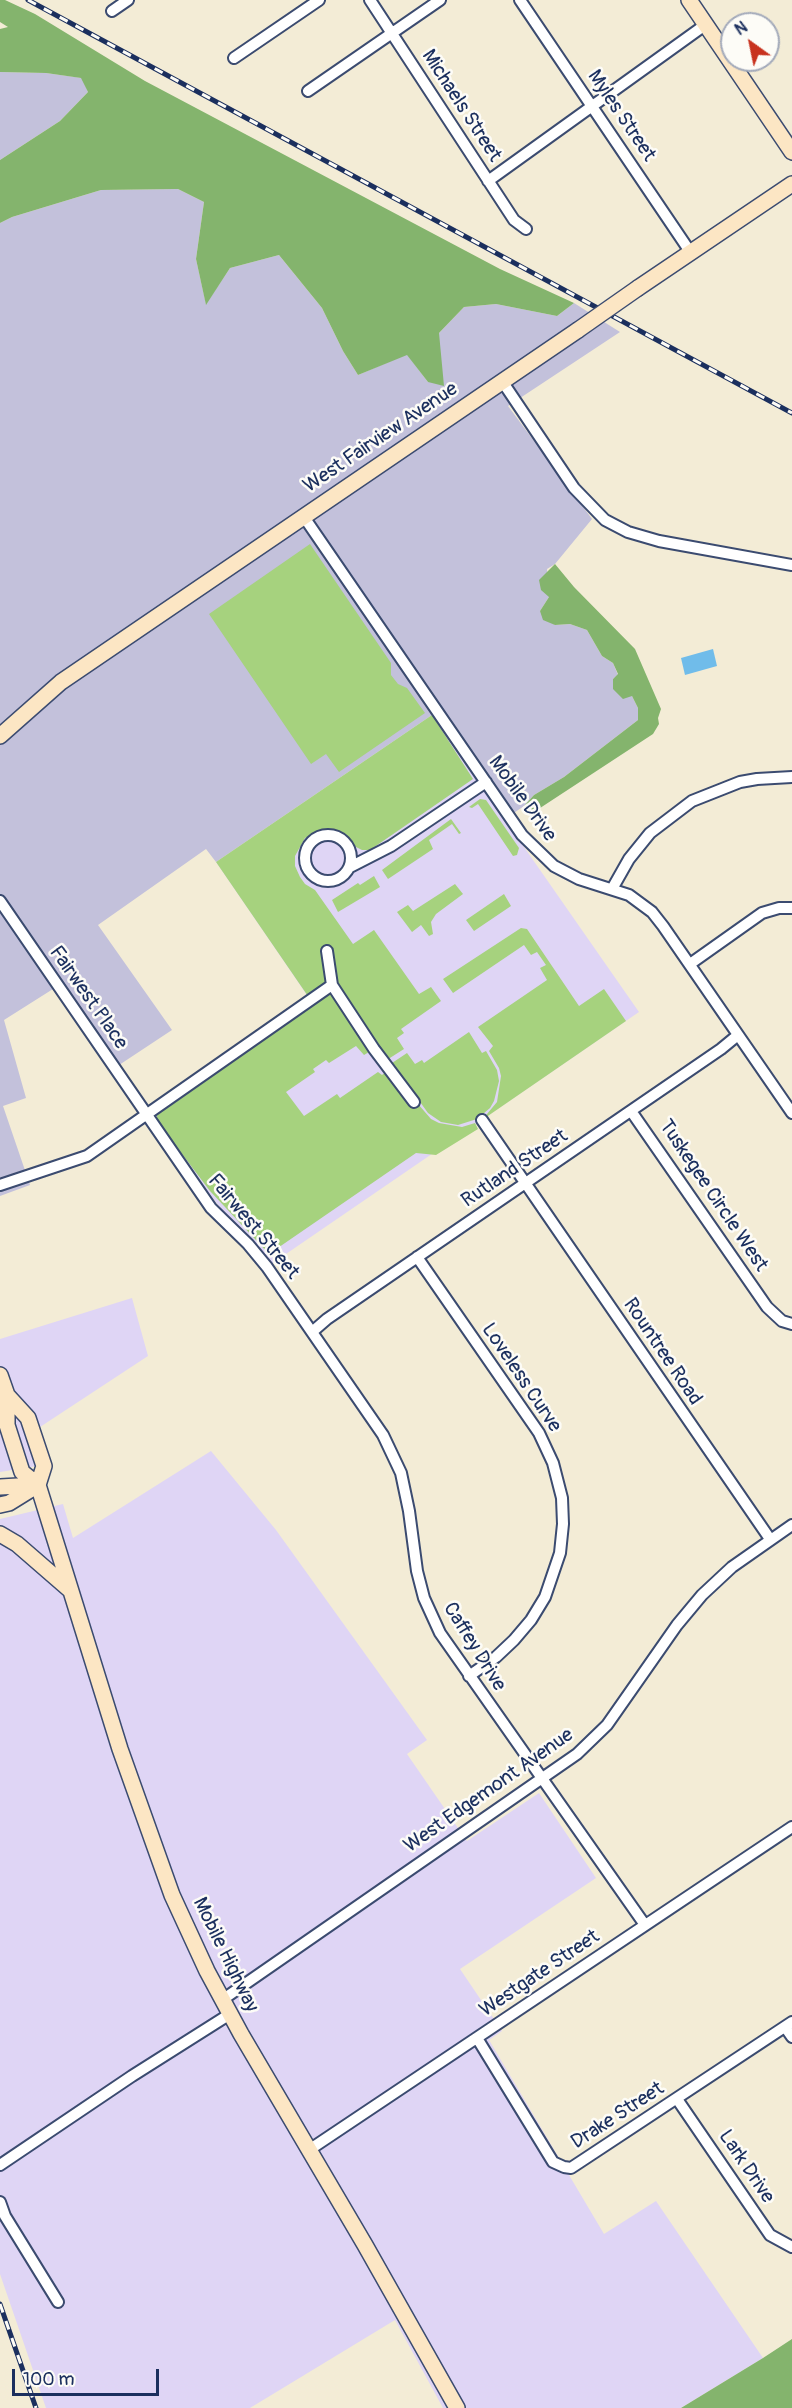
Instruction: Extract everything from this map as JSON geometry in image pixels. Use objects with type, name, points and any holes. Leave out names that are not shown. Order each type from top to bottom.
[{"type":"main road","points":[[688,0],[792,152]]},
{"type":"main road","name":"West Fairview Avenue","points":[[0,736],[61,682],[792,184]]},
{"type":"main road","name":"Mobile Highway","points":[[0,1375],[7,1395],[7,1425],[22,1472],[38,1485],[120,1749],[154,1848],[191,1938],[222,2000],[371,2255],[457,2408]]},
{"type":"main road","points":[[0,1413],[7,1395]]},
{"type":"main road","name":"Mobile Highway","points":[[7,1395],[28,1418],[44,1466],[38,1485]]},
{"type":"main road","points":[[0,1487],[38,1485]]},
{"type":"main road","points":[[0,1505],[9,1503],[38,1485]]},
{"type":"main road","points":[[0,1534],[17,1544],[71,1590]]},
{"type":"street","points":[[112,11],[128,0]]},
{"type":"street","points":[[234,58],[319,0]]},
{"type":"street","name":"Michaels Street","points":[[370,0],[514,220],[526,229]]},
{"type":"street","points":[[308,91],[440,0]]},
{"type":"street","name":"Myles Street","points":[[520,0],[691,253]]},
{"type":"street","points":[[488,181],[705,25]]},
{"type":"street","points":[[502,381],[574,488],[605,520],[628,532],[659,541],[792,565]]},
{"type":"street","name":"Mobile Drive","points":[[304,517],[522,835],[542,857],[569,875],[629,895],[652,912],[792,1113]]},
{"type":"street","points":[[612,889],[629,859],[650,833],[692,801],[740,782],[792,777]]},
{"type":"street","points":[[350,867],[352,857],[349,847],[334,835],[324,835],[315,839],[308,846],[304,855],[305,865],[317,880],[327,882],[337,880],[345,875],[350,867],[391,846],[486,782]]},
{"type":"street","name":"Fairwest Place","points":[[0,901],[147,1115]]},
{"type":"street","points":[[690,964],[762,913],[779,908],[792,908]]},
{"type":"street","points":[[327,951],[332,985],[374,1049],[414,1102]]},
{"type":"street","points":[[0,1185],[83,1158],[332,985]]},
{"type":"street","name":"Rutland Street","points":[[312,1332],[738,1035]]},
{"type":"street","name":"Tuskegee Circle West","points":[[631,1111],[767,1307],[782,1321],[792,1324]]},
{"type":"street","name":"Fairwest Street","points":[[147,1115],[211,1208],[248,1244],[267,1267],[312,1332]]},
{"type":"street","name":"Rountree Road","points":[[482,1120],[770,1539]]},
{"type":"street","name":"Loveless Curve","points":[[417,1257],[539,1433],[553,1463],[562,1498],[563,1524],[560,1553],[545,1597],[531,1620],[514,1641],[469,1676]]},
{"type":"street","name":"Caffey Drive","points":[[312,1332],[382,1435],[394,1457],[406,1490],[417,1571],[424,1598],[440,1633],[645,1925]]},
{"type":"street","name":"West Edgemont Avenue","points":[[222,2000],[577,1754],[607,1725],[677,1625],[702,1595],[732,1567],[792,1525]]},
{"type":"street","name":"Westgate Street","points":[[309,2150],[792,1827]]},
{"type":"street","points":[[0,2165],[132,2076],[230,2014]]},
{"type":"street","points":[[788,2025],[792,2037]]},
{"type":"street","name":"Drake Street","points":[[477,2038],[553,2162],[564,2168],[578,2165],[788,2025]]},
{"type":"street","name":"Lark Drive","points":[[677,2099],[770,2235],[792,2247]]},
{"type":"street","points":[[0,2202],[5,2216],[58,2301]]},
{"type":"shaded area","points":[[0,72],[46,73],[82,78],[88,92],[60,121],[0,160]]},
{"type":"shaded area","points":[[178,189],[204,202],[196,259],[206,304],[230,268],[279,255],[322,308],[343,351],[358,375],[407,354],[428,382],[439,333],[464,307],[496,304],[557,316],[574,303],[620,332],[508,406],[592,519],[555,564],[547,569],[549,597],[540,611],[555,625],[570,624],[587,630],[602,656],[613,663],[618,675],[613,679],[632,696],[638,708],[638,720],[564,777],[534,795],[524,806],[505,819],[432,715],[216,862],[206,849],[98,925],[172,1030],[110,1071],[53,989],[4,1020],[26,1098],[3,1106],[30,1185],[0,1196],[0,223],[12,217],[101,190]]},
{"type":"shaded area","points":[[432,715],[639,1012],[267,1267],[147,1115],[311,1001],[216,862]]},
{"type":"shaded area","points":[[132,1298],[148,1356],[40,1427],[50,1464],[0,1472],[0,1339]]},
{"type":"shaded area","points":[[211,1451],[276,1530],[427,1740],[407,1754],[467,1841],[539,1793],[596,1878],[460,1969],[502,2031],[489,2040],[604,2234],[656,2201],[763,2358],[681,2408],[443,2408],[395,2320],[250,2408],[46,2408],[0,2274],[0,1519],[63,1504],[73,1538]]},
{"type":"green space","points":[[0,0],[5,0],[35,14],[145,81],[500,269],[574,303],[557,316],[496,304],[464,307],[439,333],[444,386],[428,382],[407,355],[358,375],[343,351],[322,308],[279,255],[230,268],[206,305],[196,259],[204,202],[178,189],[101,190],[12,217],[0,223],[0,160],[60,121],[88,92],[81,78],[46,73],[0,72],[0,29],[8,27],[0,22]]},
{"type":"green space","points":[[310,544],[391,663],[391,675],[398,684],[407,688],[425,713],[339,772],[326,754],[311,764],[209,614]]},
{"type":"green space","points":[[555,564],[574,587],[635,649],[661,709],[659,724],[653,734],[534,812],[524,811],[524,806],[534,795],[564,777],[638,720],[638,708],[632,696],[623,699],[613,689],[613,679],[618,674],[613,663],[602,656],[587,630],[570,624],[555,625],[543,620],[540,611],[549,597],[541,590],[539,580]]},
{"type":"green space","points":[[432,715],[473,779],[370,850],[356,847],[339,832],[323,829],[305,838],[295,856],[295,866],[305,884],[315,890],[353,944],[374,930],[419,994],[431,987],[441,1001],[401,1029],[404,1033],[397,1038],[404,1049],[382,1063],[374,1049],[364,1055],[356,1046],[329,1063],[326,1060],[313,1069],[315,1072],[286,1092],[304,1116],[337,1094],[340,1098],[378,1072],[382,1075],[387,1071],[412,1108],[418,1104],[431,1119],[439,1123],[462,1127],[475,1123],[478,1129],[436,1155],[416,1153],[269,1254],[210,1191],[157,1121],[157,1115],[314,1005],[216,862]]},
{"type":"green space","points":[[480,799],[486,800],[519,848],[517,855],[513,856],[478,804],[472,808],[469,807]]},
{"type":"green space","points":[[451,819],[461,833],[459,834],[452,824],[429,840],[433,849],[388,879],[382,870]]},
{"type":"green space","points":[[374,876],[380,887],[338,912],[332,900],[358,883],[360,885]]},
{"type":"green space","points":[[455,884],[463,894],[436,914],[431,922],[433,934],[429,936],[421,925],[412,932],[397,912],[408,905],[413,911]]},
{"type":"green space","points":[[504,894],[511,906],[474,931],[466,920]]},
{"type":"green space","points":[[521,928],[527,929],[579,1006],[604,989],[626,1021],[482,1120],[497,1102],[501,1076],[489,1051],[493,1046],[478,1027],[547,980],[540,968],[546,965],[537,952],[531,955],[524,945],[453,993],[443,979]]},
{"type":"green space","points":[[469,1032],[482,1053],[486,1051],[497,1070],[499,1081],[494,1101],[490,1108],[477,1119],[458,1125],[441,1122],[428,1113],[392,1063],[407,1053],[415,1064],[422,1060],[424,1063]]},
{"type":"green space","points":[[792,2339],[792,2408],[681,2408],[763,2358]]},
{"type":"water","points":[[713,649],[717,666],[685,675],[681,658]]},
{"type":"railway","points":[[28,0],[792,413]]},
{"type":"railway","points":[[0,2304],[36,2408]]}]
